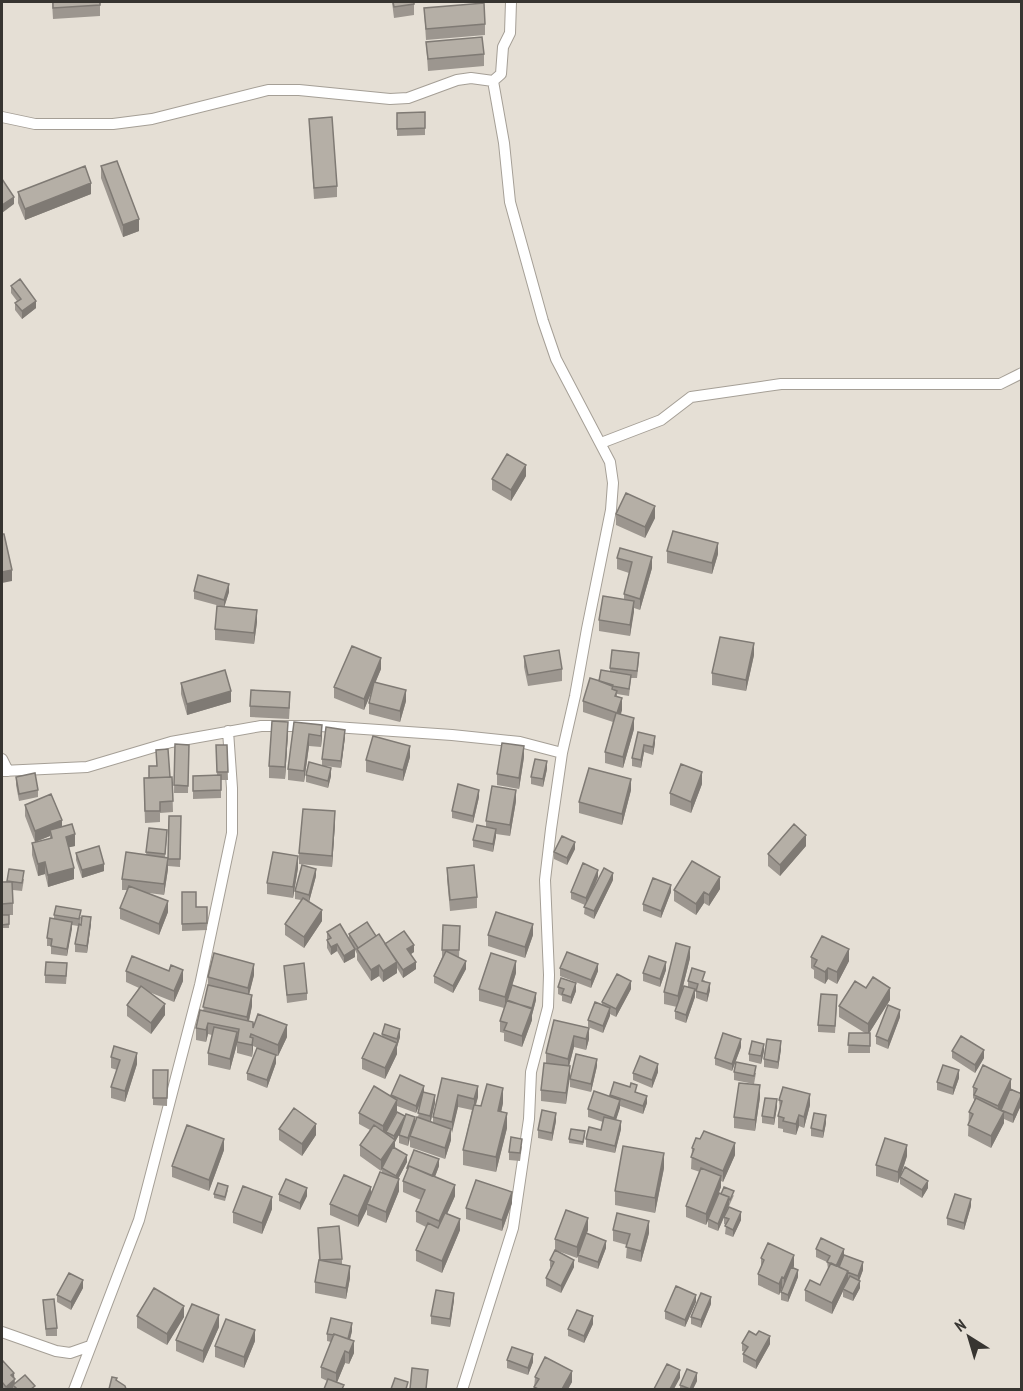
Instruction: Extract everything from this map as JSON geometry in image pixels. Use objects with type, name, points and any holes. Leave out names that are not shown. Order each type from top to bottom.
[{"type":"street","points":[[2,117],[35,123],[113,124],[152,119],[268,90],[299,90],[390,99],[408,98],[457,80],[471,78],[493,81],[501,74],[503,47],[510,33],[511,2]]},
{"type":"street","points":[[462,1389],[513,1228],[529,1119],[531,1072],[548,1008],[545,880],[550,829],[562,753],[611,510],[613,483],[610,462],[556,359],[543,321],[510,202],[504,143],[493,81]]},
{"type":"street","points":[[601,443],[661,420],[691,397],[781,384],[1000,384],[1022,373]]},
{"type":"street","points":[[2,759],[5,771],[87,767],[171,742],[261,726],[320,726],[452,735],[520,742],[562,753]]},
{"type":"street","points":[[74,1389],[139,1220],[200,985],[232,833],[228,731]]},
{"type":"street","points":[[2,1332],[63,1352],[70,1353],[90,1346]]},
{"type":"building","points":[[53,2],[100,2],[100,5],[53,8]]},
{"type":"building","points":[[393,2],[414,2],[414,4],[394,7]]},
{"type":"building","points":[[484,3],[485,24],[426,29],[424,8]]},
{"type":"building","points":[[482,37],[484,54],[428,59],[426,42]]},
{"type":"building","points":[[425,112],[425,128],[397,129],[397,113]]},
{"type":"building","points":[[332,117],[337,186],[314,188],[309,119]]},
{"type":"building","points":[[117,161],[139,219],[123,225],[101,166]]},
{"type":"building","points":[[85,166],[91,183],[25,209],[18,192]]},
{"type":"building","points":[[2,179],[14,197],[2,205]]},
{"type":"building","points":[[20,279],[36,301],[22,311],[15,303],[21,299],[11,286]]},
{"type":"building","points":[[507,454],[526,465],[511,490],[492,479]]},
{"type":"building","points":[[626,493],[655,506],[645,527],[616,514]]},
{"type":"building","points":[[673,531],[718,543],[712,563],[667,551]]},
{"type":"building","points":[[2,534],[4,534],[12,570],[2,572]]},
{"type":"building","points":[[620,548],[652,557],[640,599],[624,594],[632,562],[617,558]]},
{"type":"building","points":[[198,575],[229,584],[224,600],[194,591]]},
{"type":"building","points":[[603,596],[634,601],[630,625],[599,620]]},
{"type":"building","points":[[217,606],[257,610],[254,633],[215,629]]},
{"type":"building","points":[[720,637],[754,643],[746,680],[712,673]]},
{"type":"building","points":[[352,646],[381,658],[364,699],[334,687]]},
{"type":"building","points":[[559,650],[562,669],[528,675],[524,656]]},
{"type":"building","points":[[612,650],[639,653],[637,671],[610,668]]},
{"type":"building","points":[[225,670],[231,691],[187,704],[181,683]]},
{"type":"building","points":[[601,670],[631,675],[629,689],[599,681]]},
{"type":"building","points":[[590,678],[613,685],[612,689],[617,691],[615,696],[622,698],[617,713],[583,701]]},
{"type":"building","points":[[374,682],[406,690],[400,711],[369,703]]},
{"type":"building","points":[[251,690],[290,692],[289,708],[250,706]]},
{"type":"building","points":[[616,713],[634,718],[623,757],[605,752]]},
{"type":"building","points":[[272,721],[288,722],[285,767],[269,766]]},
{"type":"building","points":[[294,722],[322,725],[321,736],[309,734],[304,771],[288,769]]},
{"type":"building","points":[[326,727],[345,730],[341,761],[322,759]]},
{"type":"building","points":[[638,732],[655,736],[653,747],[644,745],[641,760],[632,758]]},
{"type":"building","points":[[373,736],[410,746],[403,770],[366,760]]},
{"type":"building","points":[[502,743],[524,746],[519,778],[497,774]]},
{"type":"building","points":[[175,744],[189,745],[188,786],[174,785]]},
{"type":"building","points":[[216,745],[227,745],[228,772],[217,772]]},
{"type":"building","points":[[168,749],[170,777],[149,778],[149,766],[157,766],[156,750]]},
{"type":"building","points":[[535,759],[547,761],[543,779],[531,777]]},
{"type":"building","points":[[309,762],[331,768],[328,781],[306,775]]},
{"type":"building","points":[[681,764],[702,772],[691,802],[670,793]]},
{"type":"building","points":[[589,768],[631,779],[622,814],[579,802]]},
{"type":"building","points":[[35,773],[38,790],[19,794],[16,777]]},
{"type":"building","points":[[221,775],[221,790],[193,791],[193,776]]},
{"type":"building","points":[[172,777],[173,801],[160,802],[160,811],[145,811],[144,778]]},
{"type":"building","points":[[458,784],[479,790],[473,816],[452,811]]},
{"type":"building","points":[[492,786],[516,790],[510,825],[486,821]]},
{"type":"building","points":[[51,794],[62,820],[35,831],[25,805]]},
{"type":"building","points":[[303,809],[335,811],[332,856],[299,853]]},
{"type":"building","points":[[169,816],[181,816],[180,859],[168,859]]},
{"type":"building","points":[[72,824],[75,834],[66,837],[74,868],[48,875],[45,862],[38,864],[32,843],[52,838],[50,830]]},
{"type":"building","points":[[794,824],[806,835],[780,865],[768,854]]},
{"type":"building","points":[[477,825],[496,829],[493,844],[473,840]]},
{"type":"building","points":[[149,828],[167,830],[165,854],[146,852]]},
{"type":"building","points":[[562,836],[575,842],[567,858],[554,852]]},
{"type":"building","points":[[99,846],[104,864],[82,870],[76,853]]},
{"type":"building","points":[[126,852],[168,858],[164,884],[122,879]]},
{"type":"building","points":[[273,852],[298,856],[293,887],[267,883]]},
{"type":"building","points":[[692,861],[720,877],[709,895],[704,892],[696,904],[674,890]]},
{"type":"building","points":[[583,863],[598,870],[586,898],[571,892]]},
{"type":"building","points":[[302,865],[316,869],[309,895],[295,891]]},
{"type":"building","points":[[474,865],[477,897],[450,900],[447,868]]},
{"type":"building","points":[[604,868],[613,873],[594,911],[584,907]]},
{"type":"building","points":[[9,869],[24,871],[22,883],[7,881]]},
{"type":"building","points":[[653,878],[671,885],[661,911],[643,904]]},
{"type":"building","points":[[2,882],[12,882],[13,903],[2,904]]},
{"type":"building","points":[[129,886],[168,901],[159,924],[120,908]]},
{"type":"building","points":[[182,892],[196,892],[196,907],[207,907],[207,923],[182,924]]},
{"type":"building","points":[[303,898],[322,910],[304,937],[285,924]]},
{"type":"building","points":[[56,906],[81,910],[79,919],[54,915]]},
{"type":"building","points":[[496,912],[533,924],[525,947],[488,935]]},
{"type":"building","points":[[2,915],[9,915],[9,924],[2,925]]},
{"type":"building","points":[[82,916],[91,917],[87,946],[75,944]]},
{"type":"building","points":[[50,918],[72,922],[67,949],[51,946],[52,939],[47,938]]},
{"type":"building","points":[[367,922],[376,936],[358,948],[349,934]]},
{"type":"building","points":[[340,924],[355,949],[344,956],[337,944],[331,947],[327,940],[331,938],[327,932]]},
{"type":"building","points":[[443,925],[460,926],[459,950],[442,950]]},
{"type":"building","points":[[404,931],[414,945],[407,949],[416,962],[403,970],[385,944]]},
{"type":"building","points":[[379,934],[397,962],[383,971],[379,965],[371,970],[357,949]]},
{"type":"building","points":[[822,936],[849,949],[837,972],[828,968],[825,972],[814,966],[817,960],[811,957]]},
{"type":"building","points":[[676,943],[690,947],[678,996],[664,992]]},
{"type":"building","points":[[446,951],[466,961],[453,986],[434,976]]},
{"type":"building","points":[[567,952],[598,964],[591,980],[560,968]]},
{"type":"building","points":[[214,953],[254,964],[248,988],[208,977]]},
{"type":"building","points":[[491,953],[516,961],[505,997],[479,989]]},
{"type":"building","points":[[132,956],[169,971],[171,965],[183,970],[174,991],[126,971]]},
{"type":"building","points":[[649,956],[666,962],[660,979],[643,973]]},
{"type":"building","points":[[46,962],[67,963],[66,976],[45,975]]},
{"type":"building","points":[[304,963],[307,993],[287,995],[284,966]]},
{"type":"building","points":[[692,968],[705,972],[702,981],[710,983],[707,994],[696,991],[698,984],[688,981]]},
{"type":"building","points":[[617,974],[631,981],[616,1009],[602,1002]]},
{"type":"building","points":[[873,977],[890,988],[868,1024],[839,1006],[855,981],[866,988]]},
{"type":"building","points":[[561,978],[576,983],[571,997],[562,994],[564,989],[558,987]]},
{"type":"building","points":[[208,985],[252,995],[247,1017],[203,1007]]},
{"type":"building","points":[[512,985],[536,993],[532,1008],[507,1001]]},
{"type":"building","points":[[141,986],[165,1004],[151,1023],[127,1005]]},
{"type":"building","points":[[684,986],[695,989],[686,1015],[675,1011]]},
{"type":"building","points":[[821,994],[837,995],[835,1026],[818,1025]]},
{"type":"building","points":[[507,1000],[532,1009],[522,1036],[504,1030],[507,1023],[500,1021]]},
{"type":"building","points":[[595,1002],[610,1008],[603,1026],[588,1020]]},
{"type":"building","points":[[888,1005],[900,1010],[888,1041],[876,1036]]},
{"type":"building","points":[[200,1010],[253,1022],[253,1028],[258,1014],[287,1025],[278,1045],[251,1034],[252,1045],[237,1042],[239,1029],[208,1023],[206,1030],[196,1028]]},
{"type":"building","points":[[554,1020],[589,1028],[586,1039],[574,1036],[568,1059],[546,1053]]},
{"type":"building","points":[[385,1024],[400,1029],[397,1039],[382,1034]]},
{"type":"building","points":[[214,1027],[237,1032],[230,1059],[208,1053]]},
{"type":"building","points":[[374,1033],[397,1043],[385,1068],[362,1058]]},
{"type":"building","points":[[723,1033],[741,1039],[732,1064],[715,1058]]},
{"type":"building","points":[[849,1033],[870,1033],[870,1046],[848,1045]]},
{"type":"building","points":[[961,1036],[984,1050],[975,1065],[952,1051]]},
{"type":"building","points":[[767,1039],[781,1041],[778,1062],[764,1059]]},
{"type":"building","points":[[752,1041],[764,1044],[761,1056],[749,1054]]},
{"type":"building","points":[[114,1046],[137,1053],[125,1091],[111,1087],[120,1060],[111,1057]]},
{"type":"building","points":[[257,1048],[276,1055],[267,1080],[247,1073]]},
{"type":"building","points":[[576,1054],[597,1059],[591,1084],[570,1079]]},
{"type":"building","points":[[640,1056],[658,1064],[652,1080],[633,1073]]},
{"type":"building","points":[[736,1062],[756,1066],[754,1076],[734,1072]]},
{"type":"building","points":[[544,1063],[570,1066],[566,1093],[541,1090]]},
{"type":"building","points":[[943,1065],[959,1070],[953,1088],[937,1082]]},
{"type":"building","points":[[983,1065],[1011,1079],[998,1106],[974,1095],[977,1089],[973,1087]]},
{"type":"building","points":[[153,1070],[168,1070],[167,1098],[153,1098]]},
{"type":"building","points":[[400,1075],[424,1086],[416,1106],[391,1095]]},
{"type":"building","points":[[442,1078],[478,1086],[474,1099],[458,1095],[452,1122],[433,1117]]},
{"type":"building","points":[[614,1082],[630,1087],[631,1083],[637,1085],[635,1092],[647,1096],[643,1106],[610,1095]]},
{"type":"building","points":[[739,1083],[760,1085],[755,1120],[734,1117]]},
{"type":"building","points":[[487,1084],[503,1088],[498,1111],[507,1113],[496,1157],[463,1150],[474,1105],[481,1106]]},
{"type":"building","points":[[374,1086],[397,1100],[383,1126],[359,1113]]},
{"type":"building","points":[[783,1087],[810,1094],[804,1117],[799,1115],[796,1124],[783,1121],[784,1118],[778,1116]]},
{"type":"building","points":[[1010,1089],[1022,1094],[1013,1115],[1001,1110]]},
{"type":"building","points":[[594,1091],[620,1100],[614,1118],[588,1109]]},
{"type":"building","points":[[423,1092],[435,1095],[430,1116],[418,1113]]},
{"type":"building","points":[[765,1098],[777,1099],[774,1118],[762,1116]]},
{"type":"building","points":[[976,1098],[1004,1112],[991,1136],[968,1125],[973,1114],[969,1112]]},
{"type":"building","points":[[294,1108],[316,1124],[302,1144],[279,1129]]},
{"type":"building","points":[[542,1110],[556,1113],[552,1133],[538,1130]]},
{"type":"building","points":[[397,1112],[405,1116],[394,1136],[386,1132]]},
{"type":"building","points":[[814,1113],[826,1115],[823,1131],[811,1128]]},
{"type":"building","points":[[406,1114],[415,1117],[408,1138],[399,1135]]},
{"type":"building","points":[[417,1117],[451,1129],[445,1148],[410,1136]]},
{"type":"building","points":[[604,1117],[621,1121],[615,1146],[586,1139],[589,1127],[601,1130]]},
{"type":"building","points":[[187,1125],[224,1139],[209,1180],[172,1166]]},
{"type":"building","points":[[374,1125],[395,1140],[381,1160],[360,1145]]},
{"type":"building","points":[[571,1129],[585,1131],[583,1142],[569,1139]]},
{"type":"building","points":[[704,1131],[735,1143],[723,1171],[691,1157],[696,1138],[700,1139]]},
{"type":"building","points":[[511,1137],[522,1139],[520,1153],[509,1152]]},
{"type":"building","points":[[885,1138],[907,1145],[898,1172],[876,1165]]},
{"type":"building","points":[[623,1146],[664,1153],[655,1198],[615,1191]]},
{"type":"building","points":[[393,1147],[407,1155],[396,1176],[382,1168]]},
{"type":"building","points":[[414,1150],[439,1159],[432,1176],[409,1166],[407,1168]]},
{"type":"building","points":[[409,1166],[455,1185],[439,1221],[416,1211],[425,1190],[403,1181]]},
{"type":"building","points":[[905,1167],[928,1181],[922,1190],[900,1177]]},
{"type":"building","points":[[701,1168],[721,1176],[706,1214],[686,1206]]},
{"type":"building","points":[[380,1172],[399,1179],[386,1212],[367,1204]]},
{"type":"building","points":[[344,1175],[371,1187],[358,1216],[330,1204]]},
{"type":"building","points":[[286,1179],[307,1188],[300,1203],[279,1194]]},
{"type":"building","points":[[476,1180],[512,1192],[502,1220],[466,1208]]},
{"type":"building","points":[[218,1183],[228,1186],[225,1197],[214,1194]]},
{"type":"building","points":[[243,1186],[272,1197],[262,1223],[233,1212]]},
{"type":"building","points":[[724,1187],[734,1191],[730,1200],[729,1197],[721,1194]]},
{"type":"building","points":[[719,1193],[729,1197],[718,1224],[708,1219]]},
{"type":"building","points":[[955,1194],[971,1199],[964,1223],[947,1218]]},
{"type":"building","points":[[729,1207],[741,1212],[733,1230],[725,1226],[729,1219],[724,1217]]},
{"type":"building","points":[[566,1210],[588,1218],[577,1247],[555,1239]]},
{"type":"building","points":[[445,1213],[460,1219],[442,1261],[416,1250],[428,1223],[438,1228]]},
{"type":"building","points":[[617,1213],[649,1221],[641,1251],[626,1247],[630,1234],[613,1230]]},
{"type":"building","points":[[339,1226],[342,1259],[320,1260],[318,1228]]},
{"type":"building","points":[[586,1233],[606,1241],[598,1262],[578,1255]]},
{"type":"building","points":[[821,1238],[844,1249],[836,1266],[827,1262],[830,1256],[816,1249]]},
{"type":"building","points":[[768,1243],[794,1255],[779,1284],[758,1274],[764,1260],[761,1258]]},
{"type":"building","points":[[555,1250],[574,1260],[561,1286],[546,1278],[554,1262],[550,1260]]},
{"type":"building","points":[[844,1255],[863,1262],[858,1276],[839,1267]]},
{"type":"building","points":[[319,1260],[350,1266],[346,1288],[315,1282]]},
{"type":"building","points":[[831,1263],[848,1271],[832,1303],[805,1290],[810,1280],[820,1285]]},
{"type":"building","points":[[791,1267],[798,1270],[788,1295],[781,1292]]},
{"type":"building","points":[[69,1273],[83,1280],[71,1302],[57,1295]]},
{"type":"building","points":[[850,1276],[860,1281],[853,1294],[843,1289]]},
{"type":"building","points":[[676,1286],[696,1295],[685,1320],[665,1311]]},
{"type":"building","points":[[154,1288],[184,1306],[167,1334],[137,1316]]},
{"type":"building","points":[[436,1290],[454,1293],[450,1319],[431,1316]]},
{"type":"building","points":[[701,1293],[711,1297],[701,1320],[691,1317]]},
{"type":"building","points":[[54,1299],[57,1328],[46,1329],[43,1300]]},
{"type":"building","points":[[192,1304],[219,1315],[203,1351],[176,1340]]},
{"type":"building","points":[[577,1310],[593,1316],[584,1336],[568,1329]]},
{"type":"building","points":[[331,1318],[352,1323],[348,1339],[327,1334]]},
{"type":"building","points":[[226,1319],[255,1330],[244,1357],[215,1346]]},
{"type":"building","points":[[749,1331],[756,1335],[759,1331],[770,1336],[756,1361],[743,1354],[748,1347],[742,1343]]},
{"type":"building","points":[[334,1334],[354,1341],[349,1353],[345,1351],[336,1373],[321,1367]]},
{"type":"building","points":[[512,1347],[533,1354],[528,1368],[507,1360]]},
{"type":"building","points":[[545,1357],[572,1371],[562,1389],[534,1387],[539,1379],[535,1377]]},
{"type":"building","points":[[3,1361],[14,1373],[11,1375],[15,1379],[6,1387],[2,1382]]},
{"type":"building","points":[[667,1364],[680,1370],[670,1389],[654,1389]]},
{"type":"building","points":[[412,1368],[428,1370],[426,1389],[410,1389]]},
{"type":"building","points":[[687,1369],[697,1373],[690,1389],[680,1385]]},
{"type":"building","points":[[25,1375],[35,1386],[31,1389],[13,1389],[16,1388],[13,1385]]},
{"type":"building","points":[[112,1377],[117,1378],[116,1380],[126,1389],[109,1389]]},
{"type":"building","points":[[395,1378],[408,1382],[406,1389],[391,1389]]},
{"type":"building","points":[[328,1379],[344,1385],[342,1389],[324,1389]]}]
